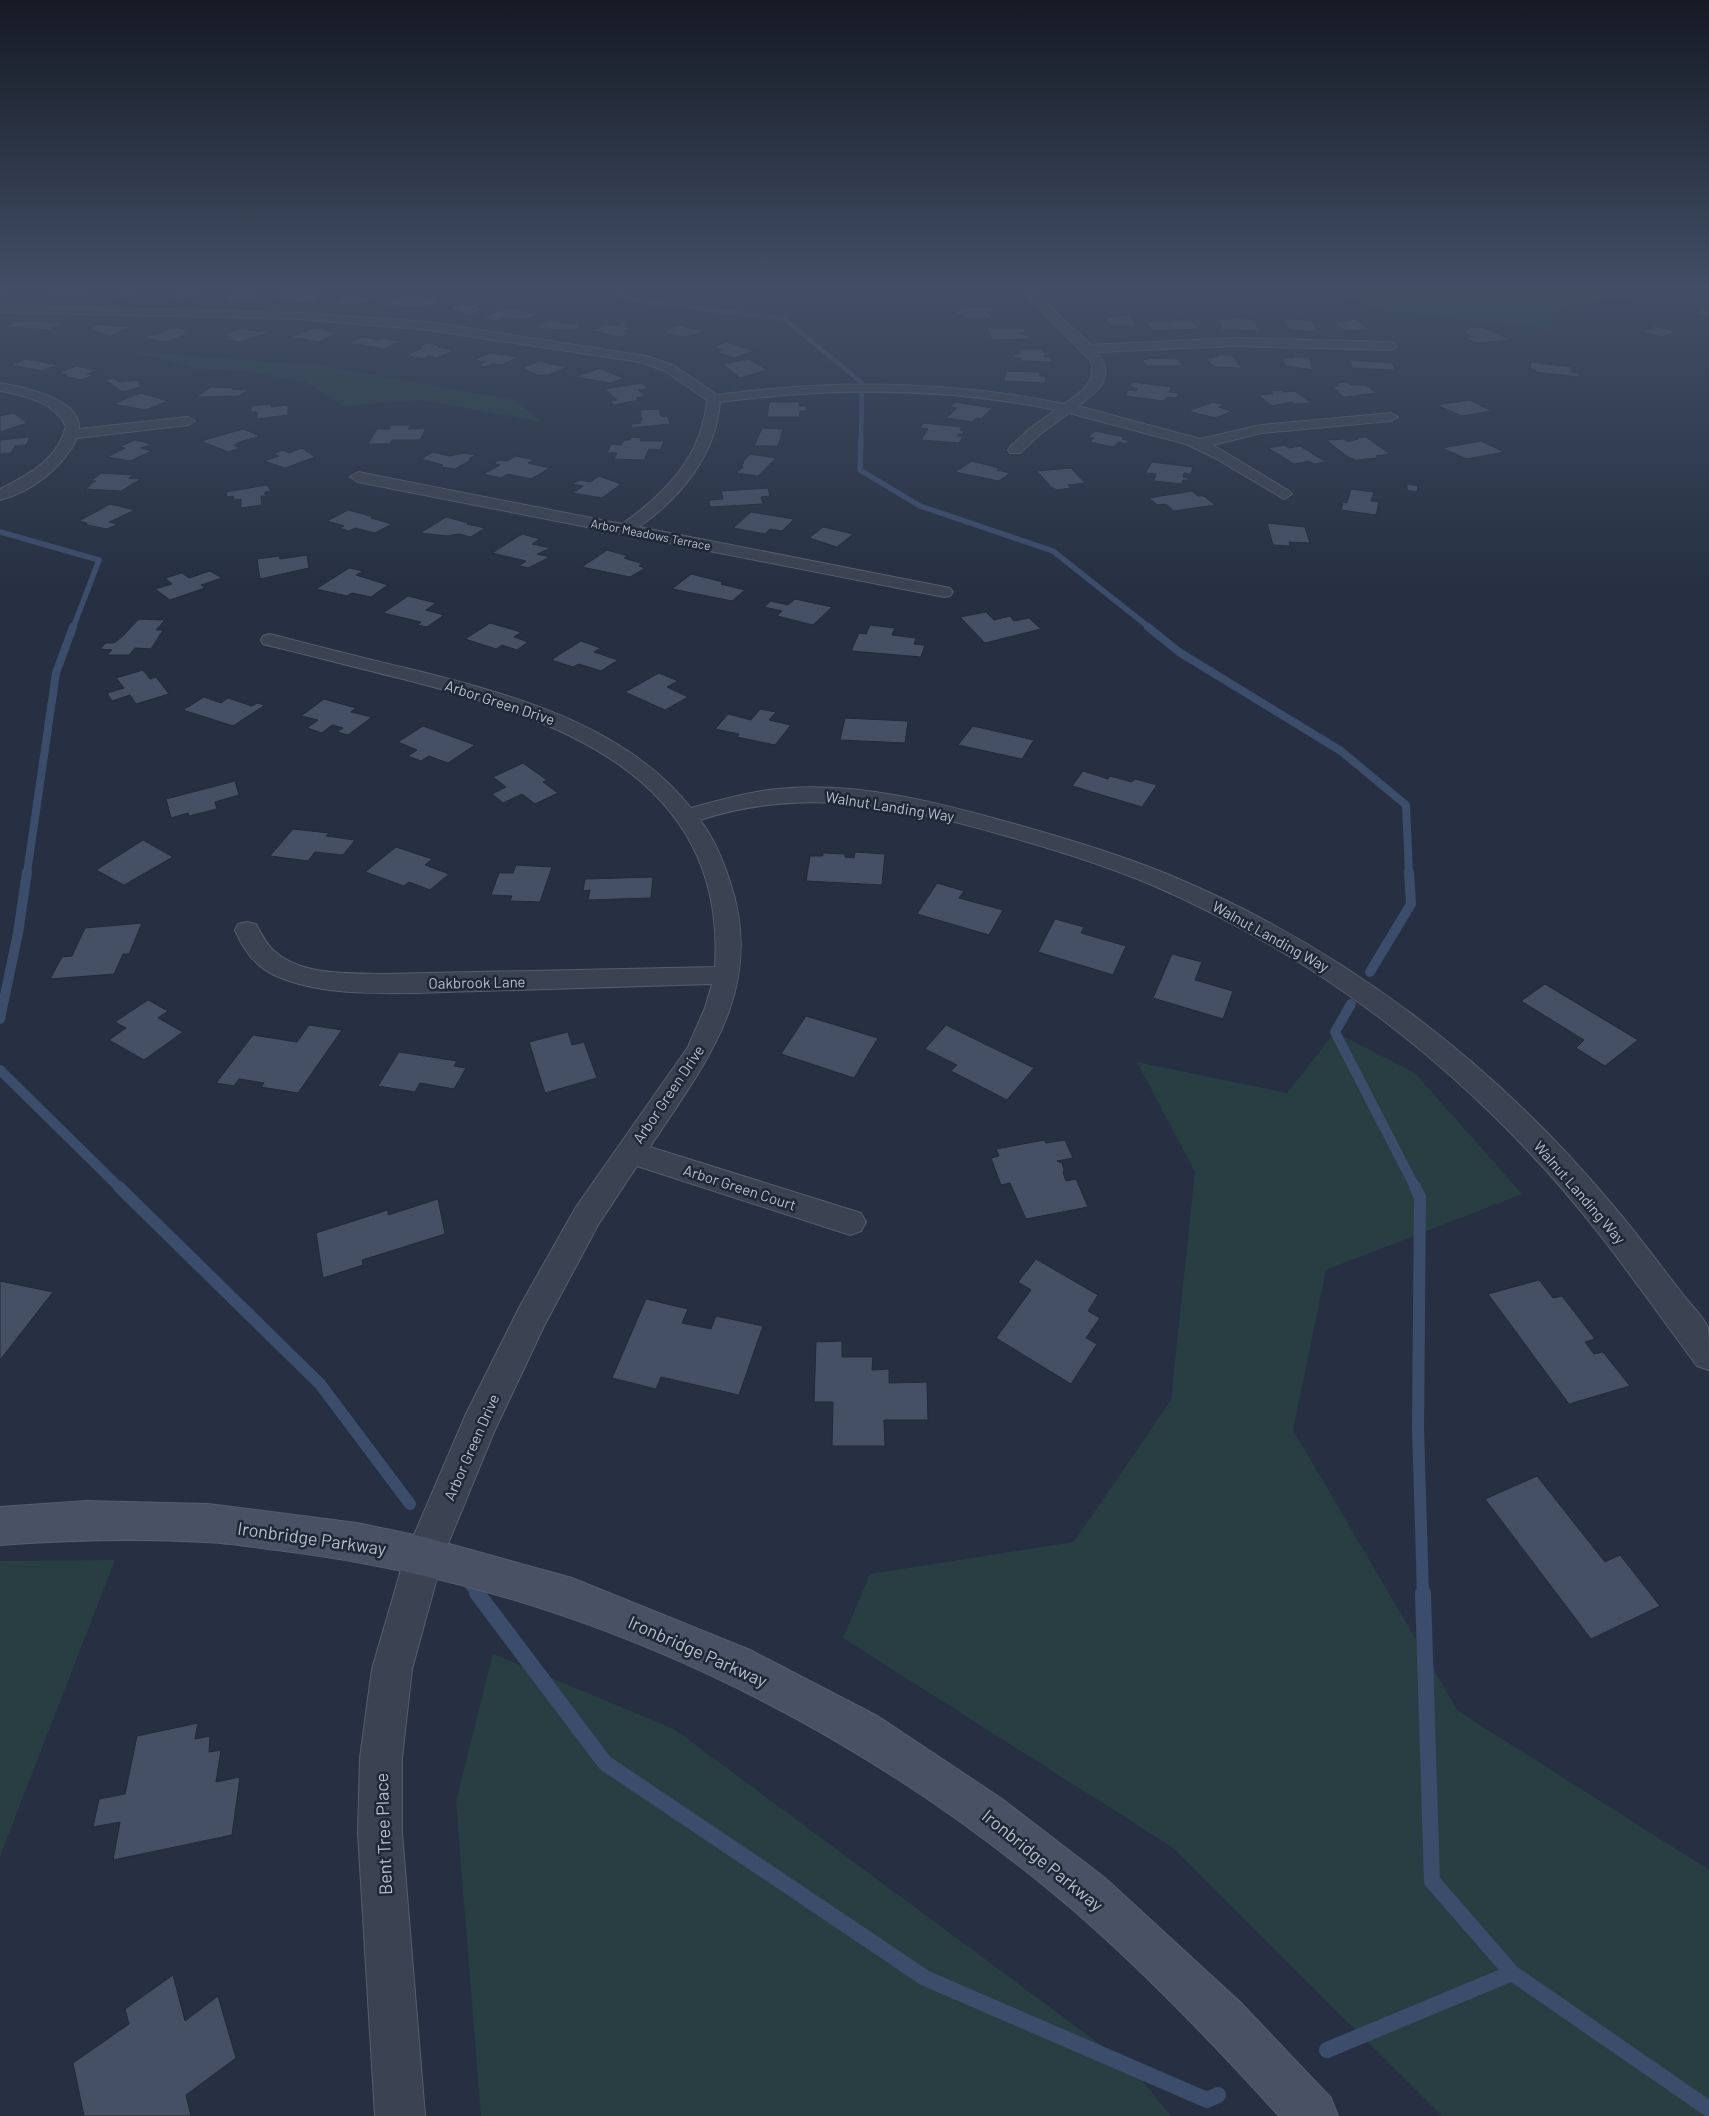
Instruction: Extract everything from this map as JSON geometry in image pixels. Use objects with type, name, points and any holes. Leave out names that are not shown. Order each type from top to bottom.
[{"type":"street","points":[[0,496],[32,478],[50,465],[62,452],[72,434],[73,426],[70,416],[52,402],[37,396],[7,389]]},
{"type":"street","points":[[699,389],[714,399],[756,392],[819,389]]},
{"type":"street","points":[[919,389],[1010,396],[1098,414],[1199,444],[1284,494]]},
{"type":"street","points":[[1015,450],[1034,432],[1092,389]]},
{"type":"street","points":[[626,528],[651,512],[683,476],[699,453],[714,417],[714,399]]},
{"type":"street","points":[[1199,444],[1261,429],[1391,417]]},
{"type":"street","points":[[72,434],[188,421]]},
{"type":"street","name":"Arbor Meadows Terrace","points":[[358,477],[626,528],[944,592]]},
{"type":"street","name":"Arbor Green Drive","points":[[270,640],[469,690],[520,706],[569,725],[588,735],[634,767],[669,796],[687,817],[712,862],[724,902],[729,937],[726,975],[718,1008],[700,1050],[587,1216],[532,1316],[479,1426],[424,1556]]},
{"type":"street","name":"Walnut Landing Way","points":[[687,817],[752,799],[789,795],[849,796],[931,810],[1000,827],[1103,859],[1159,880],[1224,908],[1289,943],[1354,984],[1406,1022],[1458,1064],[1522,1125],[1585,1194],[1709,1355]]},
{"type":"street","name":"Oakbrook Lane","points":[[247,930],[255,947],[270,962],[292,972],[330,980],[402,984],[726,975]]},
{"type":"street","name":"Arbor Green Court","points":[[629,1152],[850,1222]]},
{"type":"street","name":"Ironbridge Parkway","points":[[0,1526],[86,1520],[208,1523],[356,1542],[424,1556],[581,1602],[736,1664],[864,1732],[987,1814],[1090,1894],[1223,2019],[1313,2116]]},
{"type":"street","name":"Bent Tree Place","points":[[400,2116],[380,1833],[381,1758],[392,1669],[424,1556]]},
{"type":"green space","points":[[317,389],[451,389],[515,400],[541,422],[422,400],[344,406]]},
{"type":"green space","points":[[1335,1032],[1415,1073],[1522,1194],[1326,1270],[1293,1430],[1458,1711],[1709,1870],[1709,2116],[1442,2116],[1172,1847],[843,1638],[870,1574],[1074,1542],[1171,1400],[1195,1172],[1137,1062],[1287,1093]]},
{"type":"green space","points":[[115,1560],[2,1851],[0,1859],[0,1561]]},
{"type":"green space","points":[[493,1654],[674,1729],[1132,2068],[1171,2116],[481,2116],[456,1802]]},
{"type":"building","points":[[118,389],[134,389],[123,392]]},
{"type":"building","points":[[208,389],[248,390],[239,396],[196,397]]},
{"type":"building","points":[[605,389],[648,389],[638,390],[645,396],[636,398],[639,400],[614,405],[610,401],[617,400]]},
{"type":"building","points":[[1137,389],[1171,389],[1169,392],[1179,393],[1176,398],[1167,397],[1164,401],[1125,396],[1128,390],[1136,391]]},
{"type":"building","points":[[1335,389],[1371,389],[1376,393],[1346,397],[1342,396]]},
{"type":"building","points":[[1281,390],[1284,392],[1295,391],[1311,403],[1295,404],[1292,402],[1272,406],[1258,395],[1273,394],[1269,391]]},
{"type":"building","points":[[141,393],[168,401],[146,410],[113,404]]},
{"type":"building","points":[[1470,400],[1492,411],[1462,416],[1437,405]]},
{"type":"building","points":[[769,402],[799,402],[799,406],[807,406],[806,411],[800,411],[799,417],[767,417]]},
{"type":"building","points":[[955,402],[992,408],[981,419],[976,418],[972,422],[946,418],[957,408],[951,407]]},
{"type":"building","points":[[1213,402],[1224,405],[1219,407],[1232,411],[1215,418],[1188,411]]},
{"type":"building","points":[[271,404],[271,407],[288,405],[288,415],[257,419],[257,412],[251,412],[251,406]]},
{"type":"building","points":[[659,409],[661,416],[668,417],[670,424],[632,428],[631,424],[641,423],[639,421],[642,420],[640,410]]},
{"type":"building","points":[[14,413],[27,423],[0,432],[0,416]]},
{"type":"building","points":[[923,423],[962,427],[960,430],[964,431],[957,436],[963,436],[959,443],[921,440],[928,429],[920,428]]},
{"type":"building","points":[[391,425],[411,425],[408,429],[426,428],[420,440],[392,440],[390,444],[368,444],[377,429],[389,429]]},
{"type":"building","points":[[762,428],[783,429],[778,446],[754,446]]},
{"type":"building","points":[[243,429],[260,436],[237,443],[234,445],[240,448],[228,452],[201,441]]},
{"type":"building","points":[[1095,431],[1124,437],[1122,439],[1129,441],[1126,444],[1119,442],[1113,447],[1090,442],[1094,438],[1088,437]]},
{"type":"building","points":[[30,437],[26,445],[15,446],[11,453],[0,454],[0,440]]},
{"type":"building","points":[[632,437],[642,438],[640,441],[664,441],[660,450],[649,449],[644,460],[614,459],[617,453],[607,453],[611,444],[621,445],[624,440],[630,440]]},
{"type":"building","points":[[1366,437],[1390,454],[1376,456],[1379,458],[1356,460],[1348,457],[1326,440],[1344,439],[1348,442],[1358,439],[1356,438]]},
{"type":"building","points":[[135,440],[152,444],[141,448],[152,451],[130,461],[107,457],[125,448],[119,447]]},
{"type":"building","points":[[1481,441],[1504,452],[1467,459],[1442,448]]},
{"type":"building","points":[[1285,445],[1289,448],[1300,446],[1326,462],[1314,464],[1309,461],[1294,464],[1268,448]]},
{"type":"building","points":[[302,448],[315,457],[285,468],[264,461],[279,456],[273,454],[283,450],[289,453]]},
{"type":"building","points":[[433,452],[449,456],[465,453],[475,455],[469,459],[472,459],[455,469],[440,467],[443,465],[421,459]]},
{"type":"building","points":[[750,454],[776,458],[758,476],[736,473],[743,467],[741,466],[744,463],[742,463]]},
{"type":"building","points":[[516,456],[534,460],[528,463],[550,468],[531,479],[508,474],[501,478],[483,474],[500,465],[493,463],[500,460],[507,461]]},
{"type":"building","points":[[972,461],[1010,473],[999,481],[955,472]]},
{"type":"building","points":[[1152,462],[1193,467],[1191,474],[1184,473],[1183,477],[1189,478],[1188,480],[1183,480],[1182,484],[1154,481],[1156,474],[1145,473]]},
{"type":"building","points":[[1071,468],[1085,483],[1068,485],[1071,488],[1057,490],[1051,487],[1037,471]]},
{"type":"building","points":[[101,473],[133,475],[129,478],[141,479],[121,491],[85,489],[96,481],[91,481]]},
{"type":"building","points":[[599,476],[621,484],[602,498],[573,493],[583,486],[572,484],[580,480],[590,482]]},
{"type":"building","points":[[1407,484],[1418,486],[1417,492],[1407,490]]},
{"type":"building","points":[[267,485],[271,491],[265,492],[265,496],[261,496],[262,505],[241,508],[241,499],[235,500],[234,496],[227,497],[226,492]]},
{"type":"building","points":[[768,488],[770,496],[761,497],[763,504],[710,507],[709,500],[723,499],[721,491]]},
{"type":"building","points":[[1351,489],[1374,492],[1371,501],[1379,502],[1376,515],[1341,510],[1343,502],[1347,503]]},
{"type":"building","points":[[1192,491],[1198,496],[1204,496],[1215,505],[1174,511],[1166,504],[1157,505],[1149,498]]},
{"type":"building","points":[[110,504],[135,510],[109,522],[118,524],[107,529],[83,524],[87,523],[79,521]]},
{"type":"building","points":[[348,510],[392,524],[375,533],[355,528],[349,531],[339,528],[344,526],[327,521]]},
{"type":"building","points":[[751,512],[794,519],[782,531],[770,529],[765,534],[733,528]]},
{"type":"building","points":[[446,517],[485,528],[471,537],[459,534],[447,536],[420,533]]},
{"type":"building","points":[[1267,523],[1305,527],[1310,543],[1289,542],[1290,546],[1273,545]]},
{"type":"building","points":[[823,527],[853,534],[837,547],[809,538]]},
{"type":"building","points":[[522,534],[540,539],[532,544],[551,548],[537,554],[550,557],[528,568],[519,566],[526,561],[492,553]]},
{"type":"building","points":[[607,550],[628,556],[624,558],[643,564],[639,566],[645,568],[630,577],[582,567]]},
{"type":"building","points":[[307,555],[309,568],[260,579],[257,559],[279,556],[280,559]]},
{"type":"building","points":[[349,568],[363,571],[356,575],[388,585],[371,597],[352,593],[347,596],[316,589]]},
{"type":"building","points":[[210,571],[222,578],[201,585],[205,588],[170,600],[155,589],[172,584],[165,578],[182,573],[189,578]]},
{"type":"building","points":[[691,574],[745,590],[732,601],[672,589]]},
{"type":"building","points":[[408,596],[436,603],[426,610],[444,615],[427,627],[418,625],[421,622],[383,613]]},
{"type":"building","points":[[795,599],[832,607],[813,625],[777,616],[782,611],[764,607],[771,601],[788,605]]},
{"type":"building","points":[[986,612],[994,620],[1010,616],[1014,621],[1029,618],[1041,629],[985,643],[960,617]]},
{"type":"building","points":[[139,619],[165,620],[156,630],[163,630],[151,649],[135,648],[129,655],[107,655],[112,650],[100,649],[106,643],[114,643]]},
{"type":"building","points":[[490,623],[521,632],[514,637],[528,642],[517,650],[502,645],[496,649],[465,639]]},
{"type":"building","points":[[870,625],[895,628],[892,635],[916,638],[914,644],[925,645],[921,657],[851,651],[859,633],[866,634]]},
{"type":"building","points":[[581,641],[601,648],[594,652],[618,660],[601,671],[579,664],[573,667],[551,660]]},
{"type":"building","points":[[143,670],[150,679],[156,677],[169,694],[136,704],[130,695],[112,701],[107,693],[124,688],[116,678]]},
{"type":"building","points":[[659,673],[678,681],[667,687],[688,697],[665,710],[625,692]]},
{"type":"building","points":[[204,697],[221,703],[228,698],[252,706],[257,703],[265,705],[233,726],[183,710]]},
{"type":"building","points":[[324,699],[356,708],[351,712],[372,717],[348,735],[337,732],[343,728],[332,725],[322,733],[307,728],[318,720],[301,716]]},
{"type":"building","points":[[760,709],[776,712],[769,720],[791,725],[775,745],[737,737],[739,734],[715,729],[728,714],[751,720]]},
{"type":"building","points":[[845,718],[908,721],[905,743],[840,740]]},
{"type":"building","points":[[423,726],[475,745],[448,763],[429,756],[421,761],[408,756],[417,750],[398,742]]},
{"type":"building","points":[[973,726],[1034,740],[1022,759],[958,745]]},
{"type":"building","points":[[523,763],[547,780],[543,782],[558,793],[535,804],[522,794],[503,803],[492,794],[506,787],[493,777]]},
{"type":"building","points":[[1083,771],[1108,779],[1110,776],[1132,782],[1135,779],[1157,785],[1142,807],[1072,786]]},
{"type":"building","points":[[235,781],[239,795],[215,802],[217,809],[189,816],[188,813],[171,818],[166,799]]},
{"type":"building","points":[[293,829],[329,833],[326,836],[355,840],[343,855],[315,852],[308,861],[270,856]]},
{"type":"building","points":[[143,840],[173,857],[124,885],[96,870]]},
{"type":"building","points":[[396,847],[432,859],[425,865],[449,874],[430,890],[409,882],[404,886],[365,872]]},
{"type":"building","points":[[855,852],[885,854],[882,885],[806,881],[810,856],[823,856],[823,853],[845,854],[845,857],[854,858]]},
{"type":"building","points":[[516,865],[552,867],[540,902],[510,901],[512,896],[491,895],[499,873],[513,873]]},
{"type":"building","points":[[653,877],[651,898],[588,900],[590,890],[583,891],[585,879]]},
{"type":"building","points":[[937,883],[964,891],[959,898],[1003,910],[989,935],[917,914]]},
{"type":"building","points":[[1055,919],[1084,927],[1081,933],[1126,946],[1113,975],[1038,952]]},
{"type":"building","points":[[142,923],[129,954],[123,954],[114,974],[50,979],[62,957],[72,956],[85,928]]},
{"type":"building","points":[[1172,954],[1202,962],[1195,980],[1233,991],[1223,1019],[1153,998]]},
{"type":"building","points":[[1545,984],[1638,1040],[1605,1066],[1576,1048],[1584,1040],[1521,1001]]},
{"type":"building","points":[[148,1000],[168,1011],[158,1018],[183,1032],[144,1060],[109,1040],[126,1028],[115,1022]]},
{"type":"building","points":[[806,1016],[878,1038],[854,1078],[781,1054]]},
{"type":"building","points":[[309,1025],[342,1030],[298,1093],[261,1087],[264,1083],[239,1079],[234,1086],[216,1083],[253,1035],[297,1042]]},
{"type":"building","points":[[946,1025],[1034,1068],[1007,1100],[951,1071],[957,1065],[925,1049]]},
{"type":"building","points":[[568,1032],[572,1045],[584,1042],[597,1078],[545,1093],[529,1042]]},
{"type":"building","points":[[399,1052],[457,1061],[454,1066],[466,1068],[454,1089],[420,1083],[415,1092],[378,1086]]},
{"type":"building","points":[[1044,1140],[1046,1143],[1065,1140],[1073,1158],[1057,1161],[1062,1163],[1066,1181],[1076,1179],[1088,1207],[1026,1219],[1010,1183],[1001,1185],[991,1158],[999,1156],[996,1149]]},
{"type":"building","points":[[438,1199],[445,1234],[362,1260],[363,1265],[323,1278],[316,1233],[388,1210],[388,1215]]},
{"type":"building","points":[[1036,1259],[1098,1295],[1088,1311],[1100,1318],[1086,1338],[1097,1344],[1071,1384],[996,1338],[1031,1290],[1018,1282]]},
{"type":"building","points":[[1539,1280],[1553,1298],[1562,1296],[1595,1339],[1585,1342],[1594,1354],[1603,1352],[1630,1386],[1569,1404],[1488,1294]]},
{"type":"building","points":[[0,1281],[53,1292],[0,1360]]},
{"type":"building","points":[[646,1299],[688,1309],[682,1323],[711,1329],[716,1316],[763,1326],[739,1395],[661,1377],[656,1389],[612,1378]]},
{"type":"building","points":[[842,1341],[842,1357],[873,1357],[872,1370],[889,1369],[889,1383],[927,1382],[928,1420],[884,1420],[885,1446],[832,1446],[833,1402],[814,1402],[816,1342]]},
{"type":"building","points":[[1537,1476],[1605,1562],[1620,1555],[1660,1606],[1591,1639],[1485,1499]]},
{"type":"building","points":[[198,1723],[195,1739],[210,1736],[209,1752],[221,1750],[216,1782],[240,1777],[232,1835],[113,1860],[120,1822],[93,1827],[99,1799],[125,1794],[137,1736]]},
{"type":"building","points":[[173,1975],[185,2021],[218,1996],[236,2058],[186,2095],[191,2116],[84,2116],[73,2063],[129,2024],[125,2009]]},
{"type":"waterway","points":[[861,438],[862,391]]},
{"type":"waterway","points":[[861,437],[860,470],[920,506],[1053,551],[1150,628]]},
{"type":"waterway","points":[[0,532],[99,560],[73,628]]},
{"type":"waterway","points":[[27,873],[56,673],[73,627]]},
{"type":"waterway","points":[[1148,627],[1179,652],[1341,751],[1406,805],[1409,873]]},
{"type":"waterway","points":[[0,1019],[18,933],[27,872]]},
{"type":"waterway","points":[[1370,972],[1411,904],[1409,872]]},
{"type":"waterway","points":[[1351,1004],[1335,1032],[1416,1189]]},
{"type":"waterway","points":[[0,1070],[121,1189]]},
{"type":"waterway","points":[[119,1187],[320,1384],[410,1504]]},
{"type":"waterway","points":[[1416,1189],[1420,1197],[1418,1429],[1423,1594]]},
{"type":"waterway","points":[[466,1579],[478,1594]]},
{"type":"waterway","points":[[477,1593],[605,1763],[925,1978],[1207,2100],[1218,2095]]},
{"type":"waterway","points":[[1423,1593],[1432,1881],[1512,1973]]},
{"type":"waterway","points":[[1327,2050],[1512,1973]]},
{"type":"waterway","points":[[1512,1973],[1709,2109]]}]
